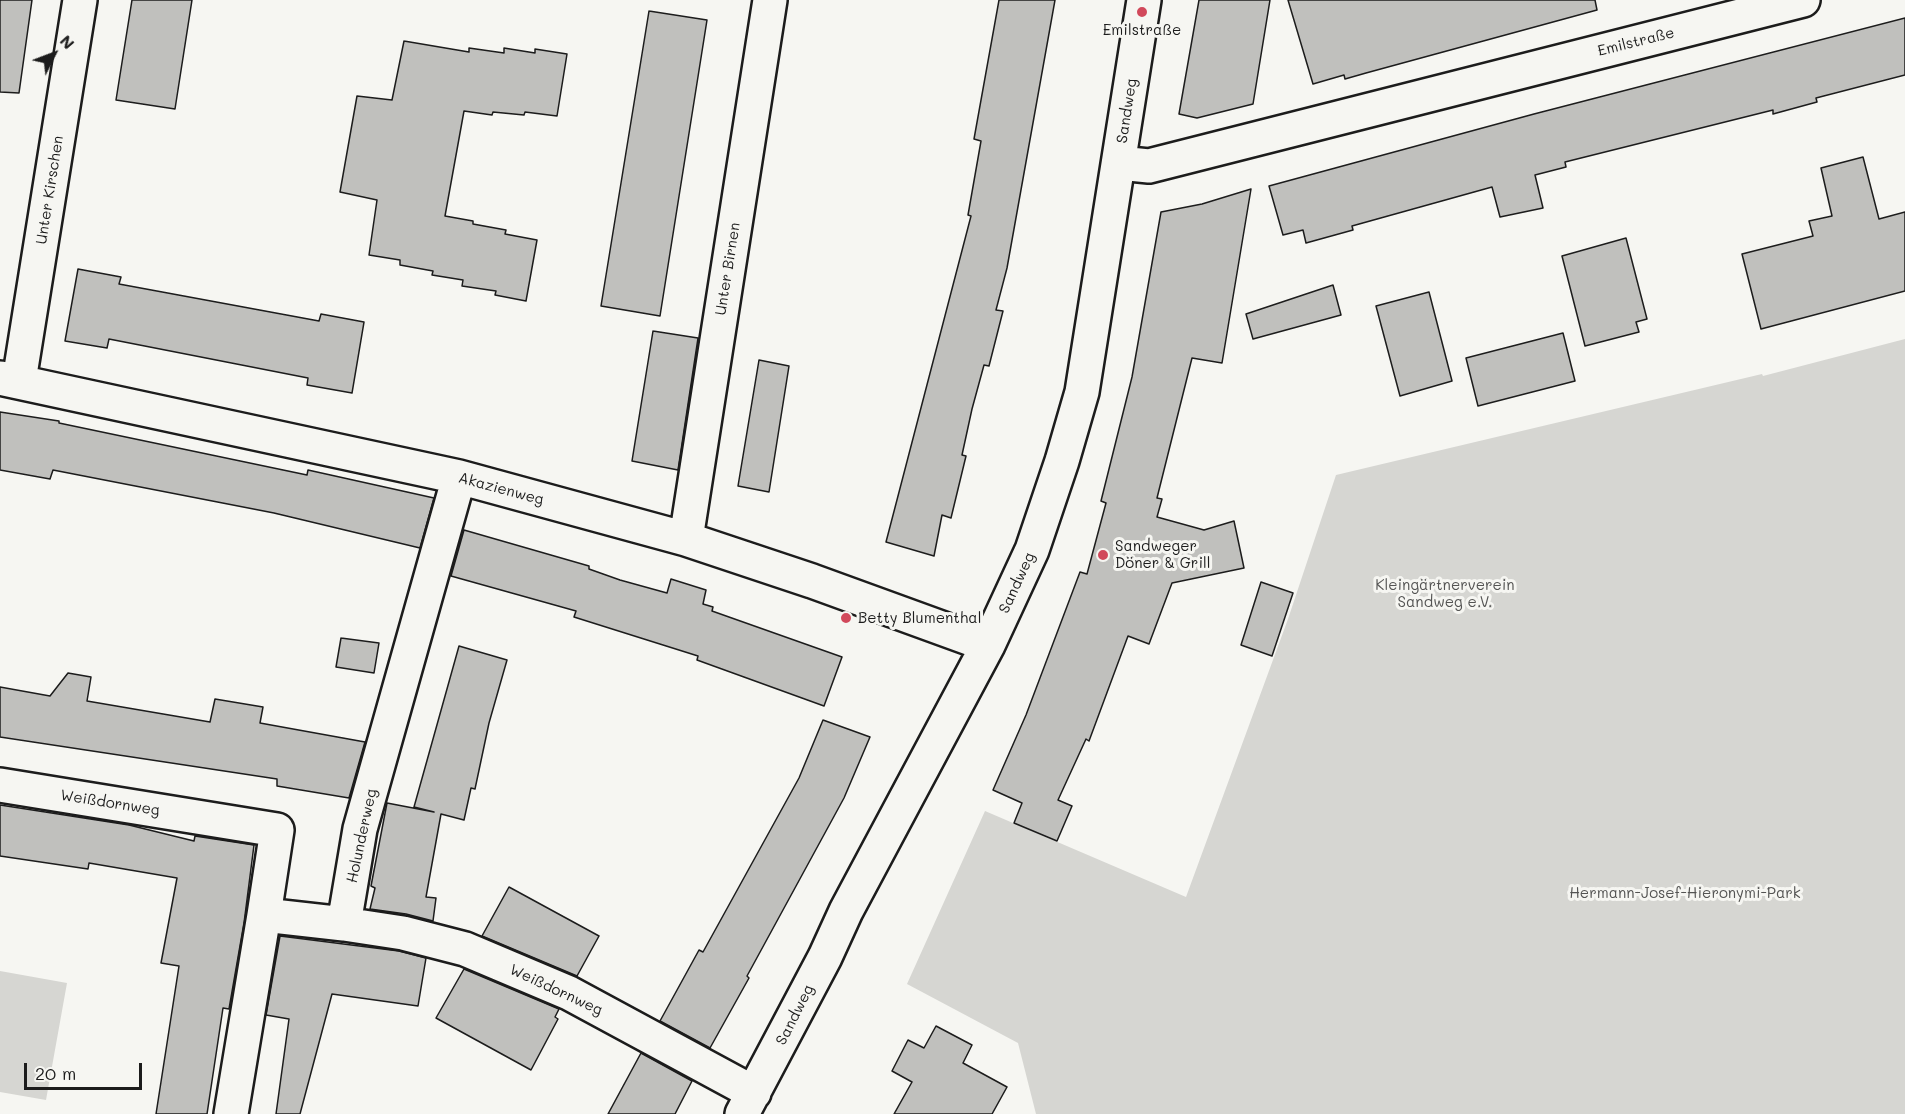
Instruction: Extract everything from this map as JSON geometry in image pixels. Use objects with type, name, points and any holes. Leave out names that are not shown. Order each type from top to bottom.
[{"type":"street","name":"Unter Kirschen","points":[[10,380],[80,0]]},
{"type":"street","name":"Unter Birnen","points":[[686,538],[770,0]]},
{"type":"street","name":"Sandweg","points":[[748,1104],[846,911],[988,645],[1032,550],[1082,392],[1144,0]]},
{"type":"street","name":"Emilstraße","points":[[1119,163],[1149,166],[1803,0]]},
{"type":"street","name":"Akazienweg","points":[[10,380],[459,477],[686,538],[822,584],[988,645]]},
{"type":"street","name":"Holunderweg","points":[[344,924],[360,829],[459,477]]},
{"type":"street","name":"Weißdornweg","points":[[0,785],[277,830],[264,915]]},
{"type":"street","points":[[231,1114],[264,915],[344,924]]},
{"type":"street","name":"Weißdornweg","points":[[344,924],[403,933],[465,949],[569,993],[748,1104]]},
{"type":"green space","name":"Kleingärtnerverein Sandweg e.V.","points":[[1905,339],[1905,1114],[1036,1114],[1018,1043],[907,984],[985,811],[1186,897],[1288,619],[1336,475],[1762,374],[1763,376]]},
{"type":"green space","points":[[0,971],[67,983],[46,1100],[0,1092]]},
{"type":"building","points":[[0,0],[32,0],[19,93],[0,92]]},
{"type":"building","points":[[132,0],[192,0],[175,109],[116,100]]},
{"type":"building","points":[[999,0],[1055,0],[1007,268],[996,310],[1003,311],[989,366],[984,365],[972,409],[962,455],[966,456],[951,518],[942,515],[934,556],[886,542],[971,216],[968,215],[981,141],[974,139]]},
{"type":"building","points":[[1199,0],[1270,0],[1253,104],[1197,118],[1179,114]]},
{"type":"building","points":[[1288,0],[1595,0],[1597,10],[1345,79],[1344,75],[1313,84]]},
{"type":"building","points":[[649,11],[707,20],[660,316],[601,306]]},
{"type":"building","points":[[1905,18],[1905,75],[1816,98],[1817,102],[1773,114],[1773,110],[1565,162],[1566,167],[1535,175],[1543,208],[1500,217],[1492,187],[1352,226],[1353,230],[1306,243],[1303,230],[1283,235],[1269,186],[1534,114]]},
{"type":"building","points":[[404,41],[469,52],[469,48],[504,53],[504,48],[535,53],[535,49],[567,54],[557,116],[525,112],[524,115],[493,112],[492,115],[464,111],[445,216],[506,230],[505,234],[537,240],[526,301],[495,295],[496,291],[462,286],[463,280],[432,275],[433,271],[400,265],[400,260],[369,255],[377,200],[340,192],[357,96],[392,100]]},
{"type":"building","points":[[1863,157],[1879,219],[1905,212],[1905,291],[1761,329],[1742,254],[1813,236],[1809,221],[1832,216],[1821,168]]},
{"type":"building","points":[[1251,189],[1222,363],[1192,358],[1157,498],[1162,499],[1157,517],[1204,530],[1234,521],[1244,568],[1172,583],[1149,644],[1128,636],[1089,741],[1086,739],[1058,800],[1072,806],[1057,841],[1014,823],[1022,803],[993,790],[1026,715],[1080,572],[1087,574],[1106,503],[1101,501],[1132,377],[1161,212],[1202,204]]},
{"type":"building","points":[[1626,238],[1647,319],[1636,322],[1639,332],[1585,346],[1562,256]]},
{"type":"building","points":[[78,269],[121,277],[119,284],[319,321],[321,314],[364,322],[352,393],[307,385],[308,378],[109,339],[107,348],[65,341]]},
{"type":"building","points":[[1333,285],[1341,315],[1253,339],[1246,314]]},
{"type":"building","points":[[1429,292],[1452,381],[1400,396],[1376,306]]},
{"type":"building","points":[[653,331],[698,338],[678,470],[632,461]]},
{"type":"building","points":[[1563,333],[1575,381],[1478,406],[1466,358]]},
{"type":"building","points":[[759,360],[789,366],[769,492],[738,486]]},
{"type":"building","points":[[0,412],[59,421],[59,423],[307,475],[308,470],[434,498],[420,548],[274,513],[53,470],[50,479],[0,470]]},
{"type":"building","points":[[464,530],[589,566],[589,569],[620,580],[667,593],[671,579],[706,590],[703,604],[713,607],[712,611],[842,657],[824,706],[697,660],[698,656],[574,617],[576,611],[451,576]]},
{"type":"building","points":[[1261,582],[1293,593],[1272,656],[1241,645]]},
{"type":"building","points":[[341,638],[379,643],[374,673],[336,667]]},
{"type":"building","points":[[459,646],[507,660],[489,723],[475,789],[471,788],[464,820],[441,814],[426,897],[436,898],[433,921],[406,914],[370,909],[375,888],[371,886],[387,803],[434,812],[414,807]]},
{"type":"building","points":[[68,673],[91,677],[87,701],[210,722],[215,699],[263,707],[260,723],[365,742],[349,798],[277,786],[277,779],[0,737],[0,687],[50,696]]},
{"type":"building","points":[[823,720],[870,737],[844,798],[710,1048],[660,1021],[699,950],[703,952],[799,778]]},
{"type":"building","points":[[0,805],[129,825],[194,841],[195,836],[254,845],[244,923],[229,1009],[223,1008],[207,1114],[156,1114],[179,966],[161,963],[177,878],[89,863],[88,869],[0,856]]},
{"type":"building","points":[[509,887],[599,936],[577,976],[482,936]]},
{"type":"building","points":[[280,936],[399,951],[426,958],[418,1006],[332,994],[300,1114],[276,1114],[289,1019],[266,1015]]},
{"type":"building","points":[[464,969],[559,1009],[555,1017],[558,1019],[531,1070],[436,1018]]},
{"type":"building","points":[[936,1026],[972,1045],[963,1063],[1007,1087],[992,1114],[894,1114],[912,1082],[892,1071],[908,1040],[924,1048]]},
{"type":"building","points":[[641,1053],[692,1081],[675,1114],[608,1114]]},
{"type":"place","name":"Emilstraße","points":[[1142,12]]},
{"type":"place","name":"Sandweger Döner & Grill","points":[[1103,555]]},
{"type":"place","name":"Betty Blumenthal","points":[[846,618]]},
{"type":"park label","name":"Hermann-Josef-Hieronymi-Park","points":[[1685,893]]}]
